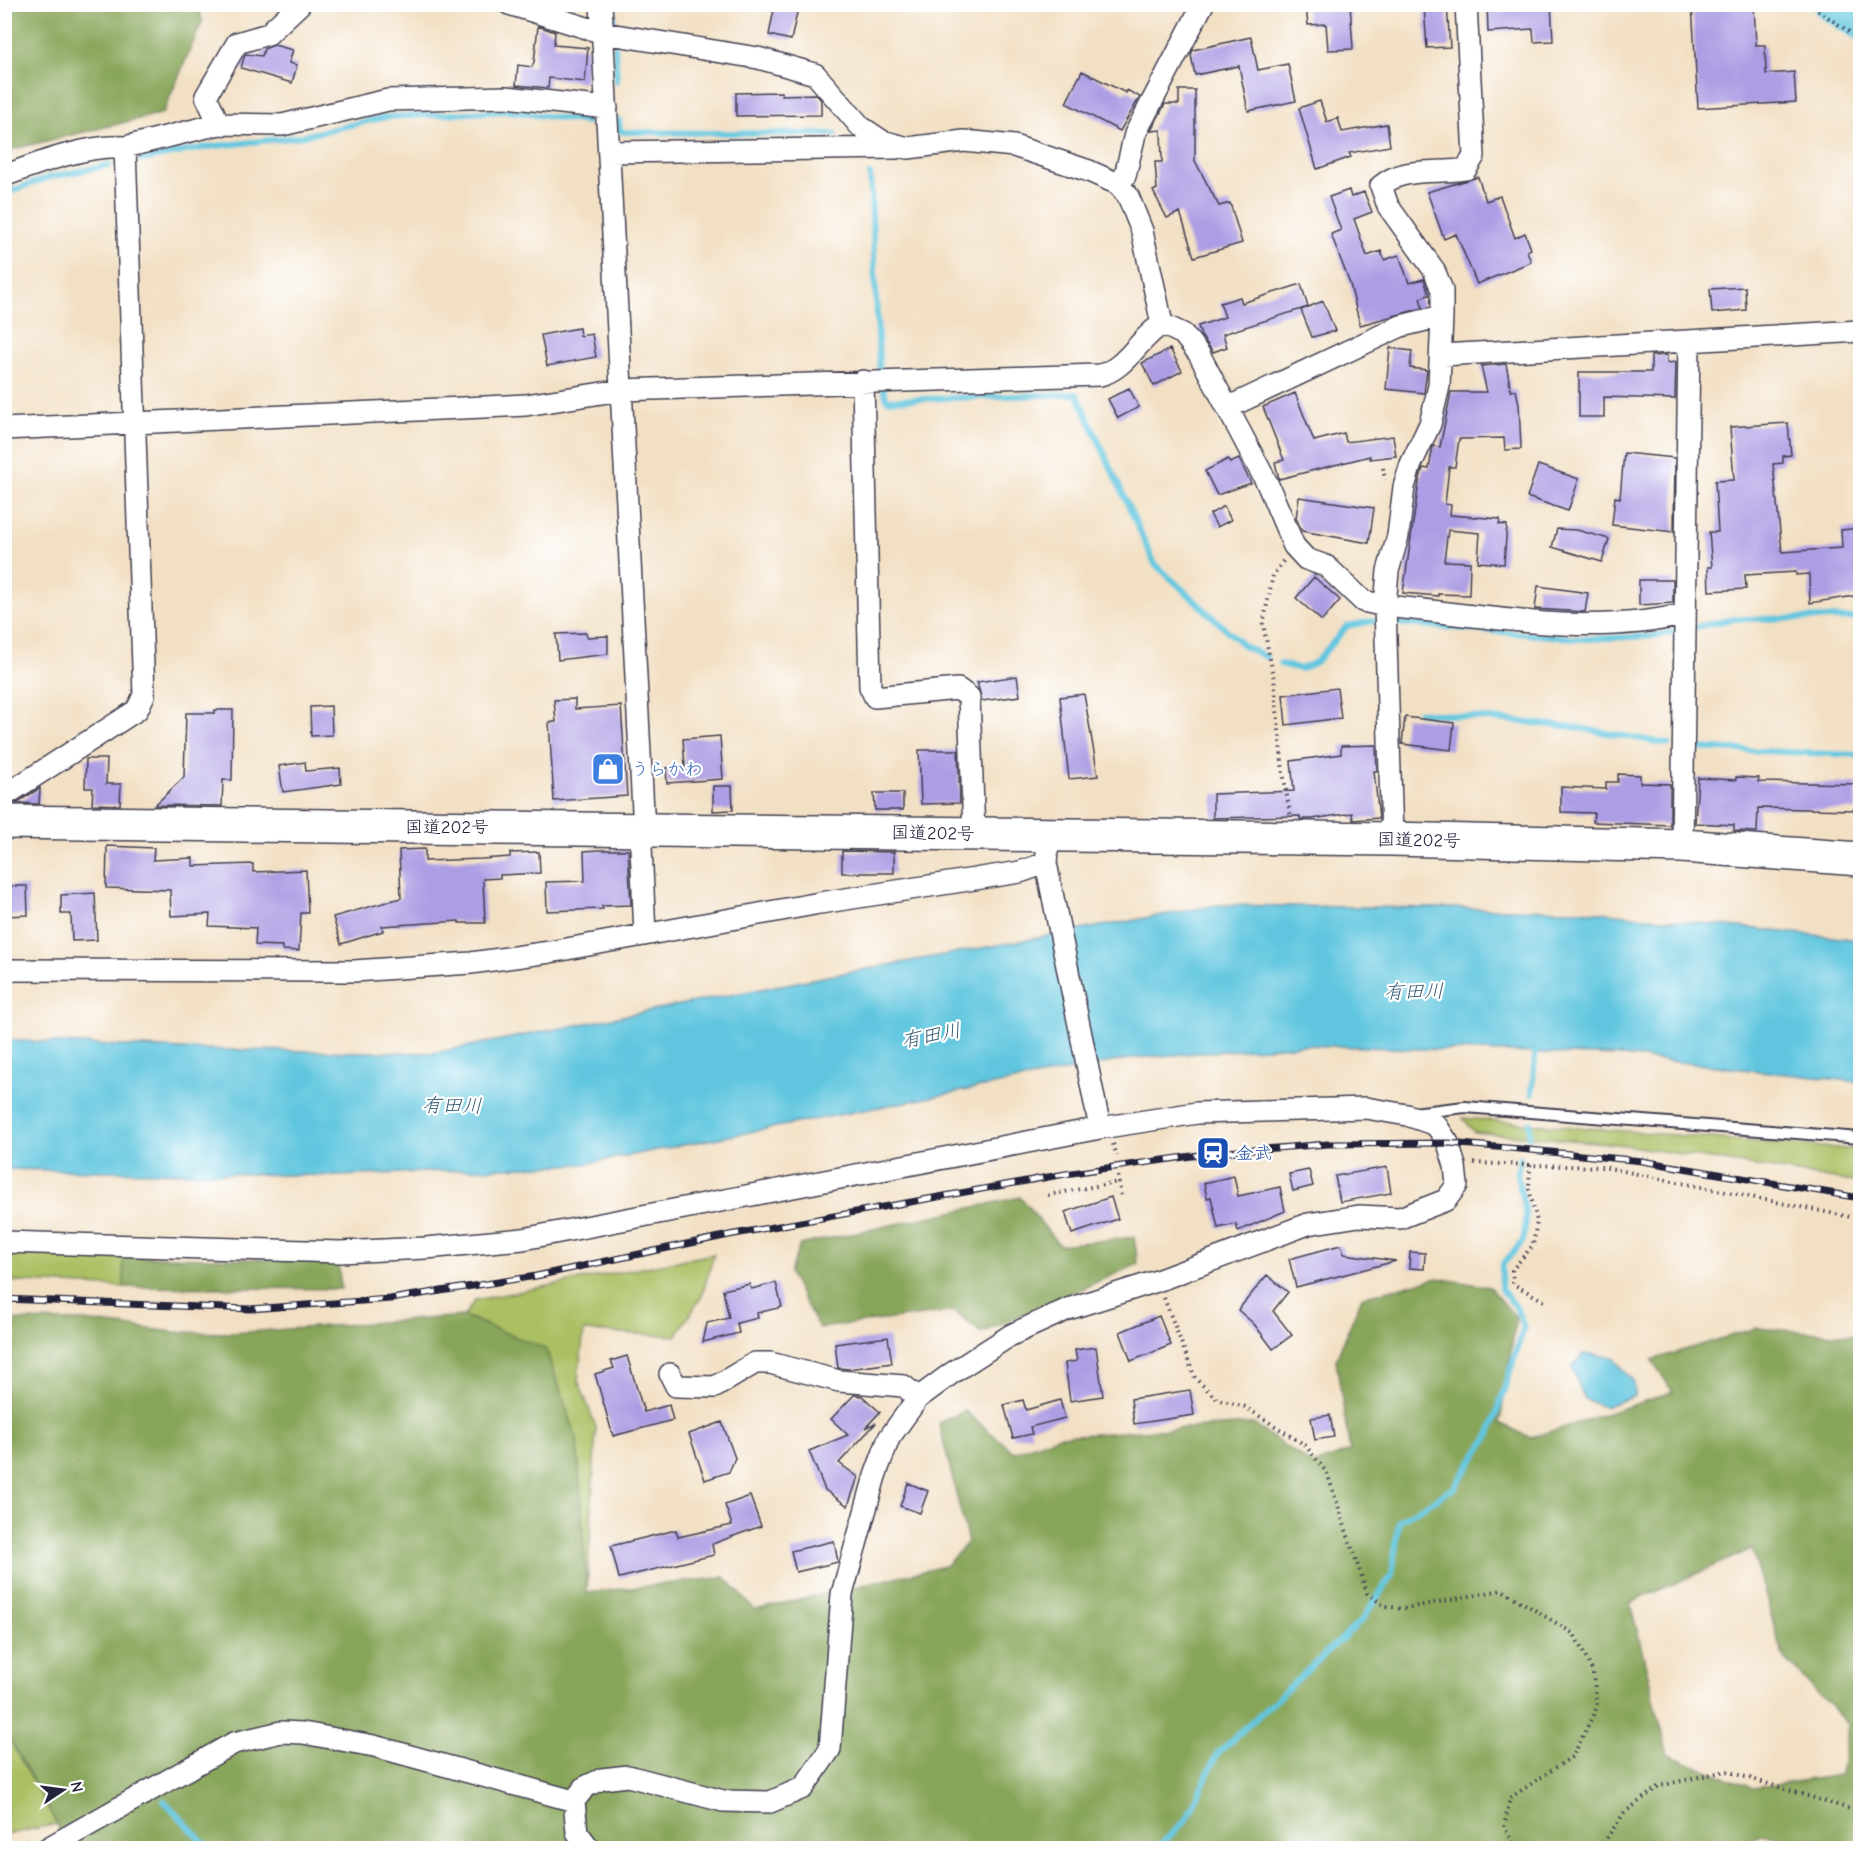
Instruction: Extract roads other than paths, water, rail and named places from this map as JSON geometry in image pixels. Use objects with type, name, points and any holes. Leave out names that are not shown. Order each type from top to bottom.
[{"type":"highway","name":"国道202号","points":[[4,822],[974,834],[1048,849],[1295,838],[1392,839],[1682,846],[1860,859]]},
{"type":"street","points":[[219,124],[206,96],[237,43],[268,34],[300,4]]},
{"type":"street","points":[[509,4],[603,33],[758,58],[815,74],[861,127],[882,141],[908,148]]},
{"type":"street","points":[[601,4],[644,830],[641,846],[645,935]]},
{"type":"street","points":[[1118,184],[1125,176],[1135,134],[1203,4]]},
{"type":"street","points":[[1392,839],[1385,616],[1388,571],[1398,536],[1404,487],[1411,465],[1430,424],[1439,386],[1442,355],[1442,290],[1434,270],[1388,206],[1381,186],[1401,174],[1466,169],[1474,156],[1466,4]]},
{"type":"street","points":[[4,176],[33,165],[110,146],[125,147],[219,124],[282,125],[388,100],[506,97],[606,108]]},
{"type":"street","points":[[609,152],[908,148],[964,141],[1014,146],[1089,171],[1118,184],[1128,196],[1142,231],[1162,324]]},
{"type":"street","points":[[4,796],[137,710],[144,695],[125,147]]},
{"type":"street","points":[[1229,407],[1401,326],[1442,316]]},
{"type":"street","points":[[4,429],[526,405],[621,390],[1100,375],[1112,372],[1152,330],[1162,324]]},
{"type":"street","points":[[1162,324],[1183,334],[1199,354],[1229,407],[1267,483],[1294,546],[1306,559],[1326,566],[1363,601],[1385,616],[1579,625],[1650,623],[1685,614]]},
{"type":"street","points":[[1442,355],[1860,331]]},
{"type":"street","points":[[1682,846],[1689,340]]},
{"type":"street","points":[[875,381],[870,687],[875,697],[958,688],[969,697],[974,834]]},
{"type":"street","points":[[4,970],[354,970],[471,963],[645,935],[820,903],[1020,872],[1048,849]]},
{"type":"street","points":[[1048,849],[1054,898],[1100,1128]]},
{"type":"street","points":[[4,1242],[340,1252],[426,1248],[523,1239],[1100,1128],[1197,1113],[1366,1108],[1407,1115],[1436,1125],[1448,1143],[1455,1166],[1457,1185],[1446,1200],[1400,1218],[1359,1216],[1308,1224],[1157,1281],[1068,1309],[1011,1335],[918,1398],[889,1438],[875,1476],[842,1594],[830,1749],[803,1788],[770,1802],[723,1801],[628,1776],[602,1779],[585,1787],[574,1801],[576,1832],[589,1848]]},
{"type":"street","points":[[670,1374],[676,1386],[715,1388],[755,1363],[770,1363],[839,1381],[904,1386],[918,1398]]},
{"type":"street","points":[[48,1848],[234,1743],[281,1732],[303,1733],[374,1746],[574,1801]]},
{"type":"lane","points":[[1407,1115],[1430,1109],[1465,1107],[1860,1138]]},
{"type":"water","name":"有田川","points":[[1217,905],[1579,910],[1860,940],[1860,1082],[1623,1056],[1304,1045],[1133,1058],[585,1164],[339,1176],[5,1169],[4,1040],[182,1049],[433,1053],[812,979]]},
{"type":"water","points":[[1583,1354],[1612,1357],[1634,1382],[1635,1396],[1604,1407],[1584,1399],[1572,1367]]},
{"type":"waterway","points":[[613,4],[614,25]]},
{"type":"waterway","points":[[1830,4],[1860,23]]},
{"type":"waterway","points":[[615,47],[617,81]]},
{"type":"waterway","points":[[141,160],[207,147],[297,137],[386,117],[509,111],[587,122]]},
{"type":"waterway","points":[[619,120],[620,131],[625,132],[835,134]]},
{"type":"waterway","points":[[4,194],[47,178],[109,165]]},
{"type":"waterway","points":[[870,174],[880,377]]},
{"type":"waterway","points":[[883,387],[887,400],[1077,394],[1155,564],[1244,646],[1266,657]]},
{"type":"waterway","points":[[1280,664],[1301,669],[1316,662],[1347,626],[1373,621],[1584,639],[1653,636],[1733,619],[1860,618]]},
{"type":"waterway","points":[[1419,712],[1573,727],[1669,744]]},
{"type":"waterway","points":[[1691,748],[1860,755]]},
{"type":"waterway","points":[[1532,1093],[1536,1046]]},
{"type":"waterway","points":[[1529,1137],[1530,1123]]},
{"type":"waterway","points":[[1157,1848],[1187,1819],[1217,1754],[1363,1619],[1392,1575],[1399,1521],[1454,1488],[1490,1434],[1524,1327],[1516,1307],[1501,1289],[1502,1265],[1523,1241],[1526,1214],[1517,1175],[1520,1158]]},
{"type":"waterway","points":[[164,1801],[209,1848]]},
{"type":"railway","points":[[4,1299],[250,1309],[390,1299],[536,1276],[729,1235],[1065,1174],[1213,1153],[1328,1144],[1448,1143],[1642,1161],[1860,1198]]},
{"type":"place","name":"うらかわ","points":[[608,769]]},
{"type":"place","name":"金武","points":[[1213,1153]]}]
